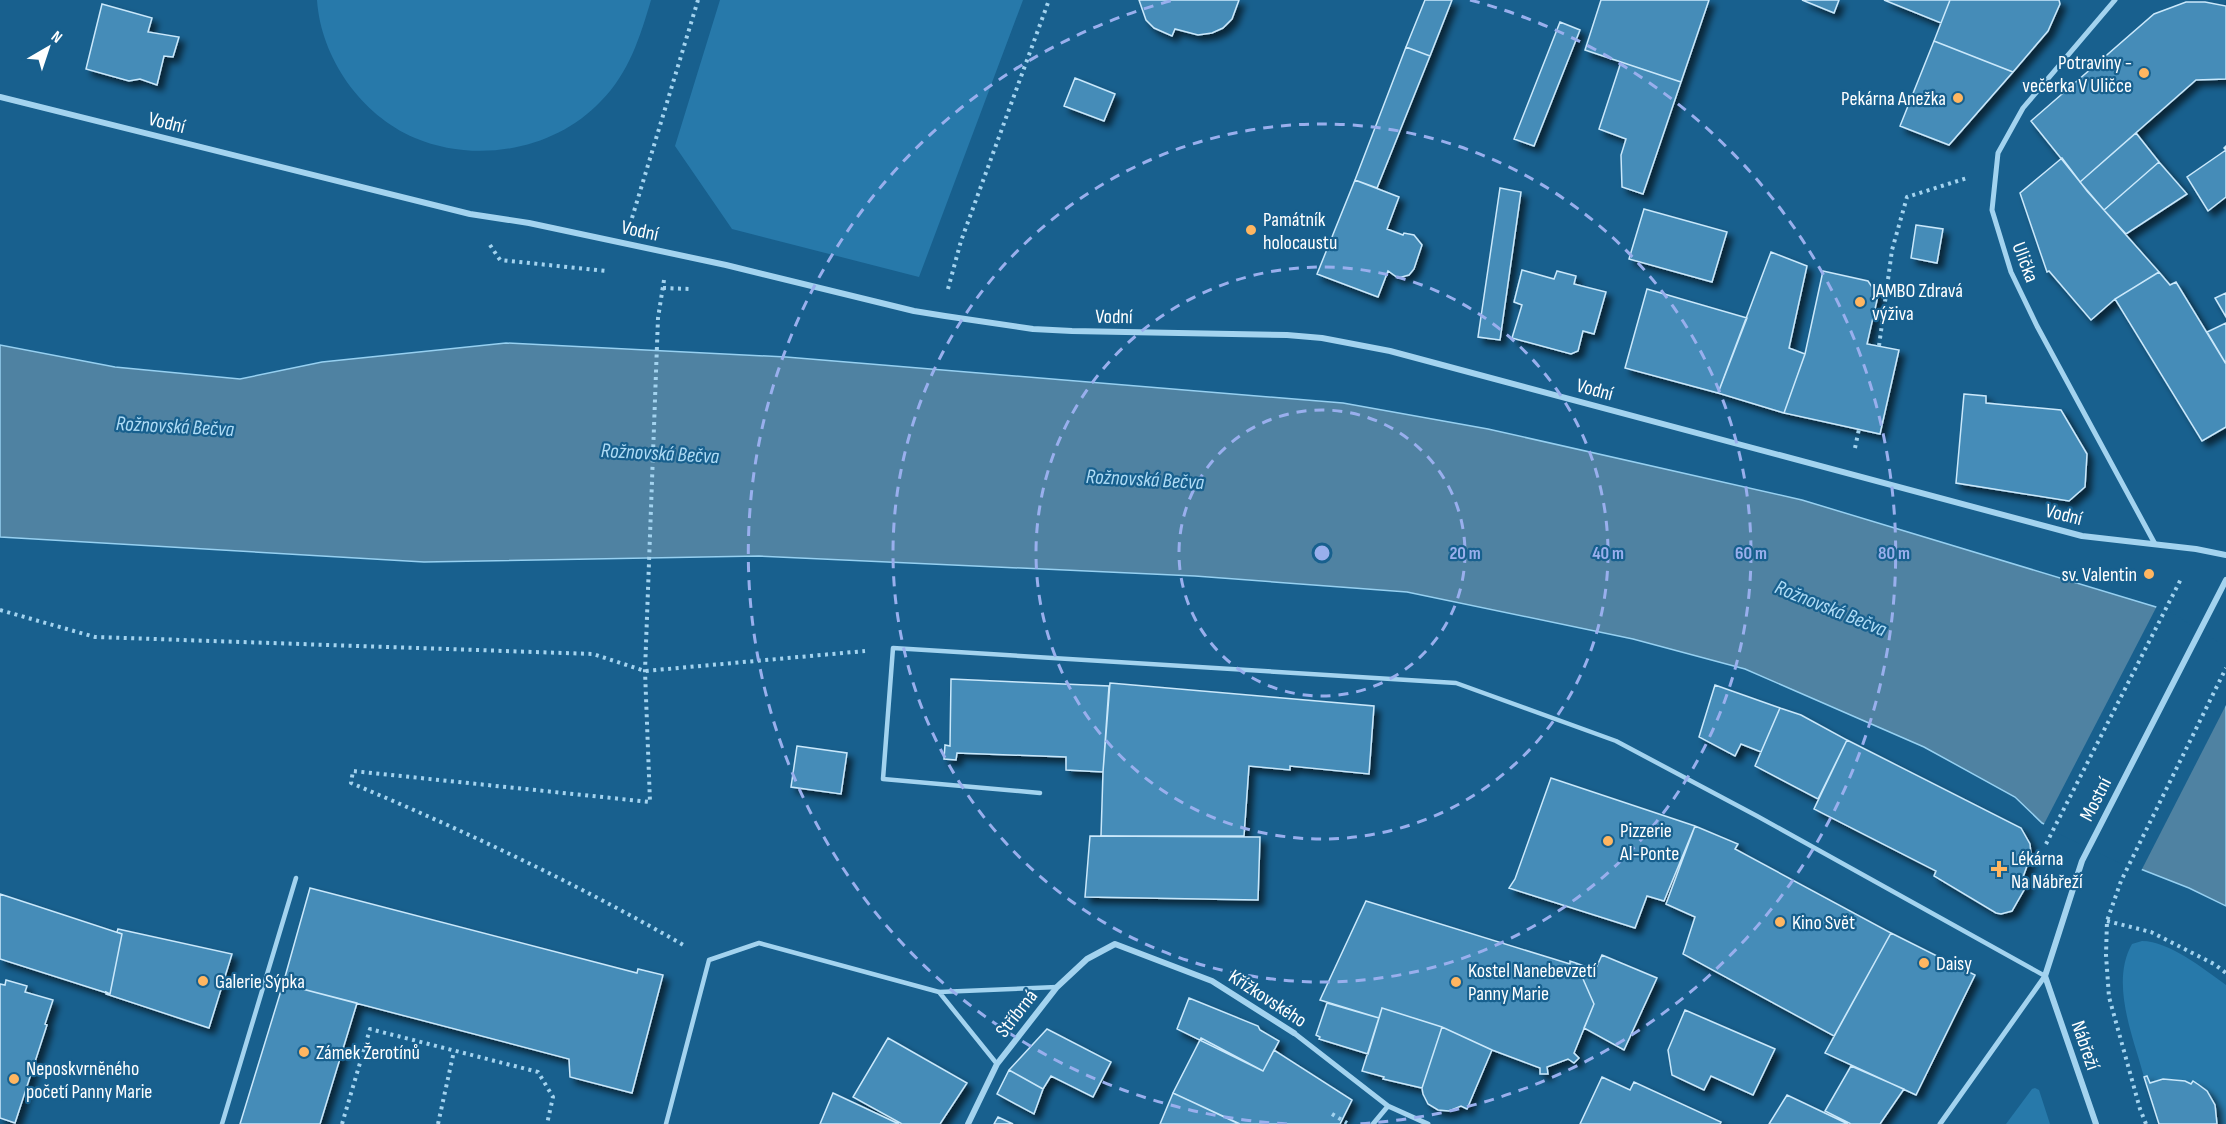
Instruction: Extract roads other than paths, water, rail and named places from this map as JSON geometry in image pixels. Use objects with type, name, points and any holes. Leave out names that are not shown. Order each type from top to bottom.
[{"type":"street","name":"Ulička","points":[[2115,0],[2023,108],[1998,153],[1992,210],[2011,272],[2037,326],[2156,544]]},
{"type":"street","name":"Vodní","points":[[0,97],[470,214],[529,223],[726,265],[914,311],[1043,330],[1287,335],[1322,338],[1402,354],[2082,536],[2226,555]]},
{"type":"street","name":"Mostní","points":[[1940,1124],[2045,976],[2082,861],[2226,580]]},
{"type":"street","name":"Stříbrná","points":[[968,1124],[997,1064],[1057,987],[1087,959],[1115,944]]},
{"type":"street","name":"Křížkovského","points":[[1115,944],[1212,981],[1293,1033],[1388,1106],[1428,1124]]},
{"type":"street","name":"Nábřeží","points":[[2045,976],[2096,1124]]},
{"type":"street","points":[[1373,1124],[1388,1106]]},
{"type":"lane","points":[[1040,793],[884,779],[893,648],[1456,683],[1616,741],[1757,816],[2045,976]]},
{"type":"lane","points":[[222,1124],[296,878]]},
{"type":"lane","points":[[666,1124],[709,960],[759,943],[939,992],[1057,987]]},
{"type":"lane","points":[[939,992],[997,1064]]},
{"type":"water","name":"Rožnovská Bečva","points":[[506,343],[786,357],[1343,403],[1488,429],[1802,500],[2156,607],[2226,650],[2226,906],[2042,823],[2015,797],[1924,747],[1745,669],[1633,639],[1407,592],[1195,576],[759,556],[424,562],[0,537],[0,345],[115,367],[240,379],[322,362]]},
{"type":"place","name":"Potraviny - večerka V Uličce","points":[[2144,73]]},
{"type":"place","name":"Pekárna Anežka","points":[[1958,98]]},
{"type":"place","name":"Památník holocaustu","points":[[1251,230]]},
{"type":"place","name":"JAMBO Zdravá výživa","points":[[1860,302]]},
{"type":"place","name":"sv. Valentin","points":[[2149,574]]},
{"type":"place","name":"Pizzerie Al-Ponte","points":[[1608,841]]},
{"type":"place","name":"Lékárna Na Nábřeží","points":[[1999,869]]},
{"type":"place","name":"Kino Svět","points":[[1780,922]]},
{"type":"place","name":"Daisy","points":[[1924,963]]},
{"type":"place","name":"Galerie Sýpka","points":[[203,981]]},
{"type":"place","name":"Kostel Nanebevzetí Panny Marie","points":[[1456,982]]},
{"type":"place","name":"Zámek Žerotínů","points":[[304,1052]]},
{"type":"place","name":"Neposkvrněného početí Panny Marie","points":[[14,1079]]}]
